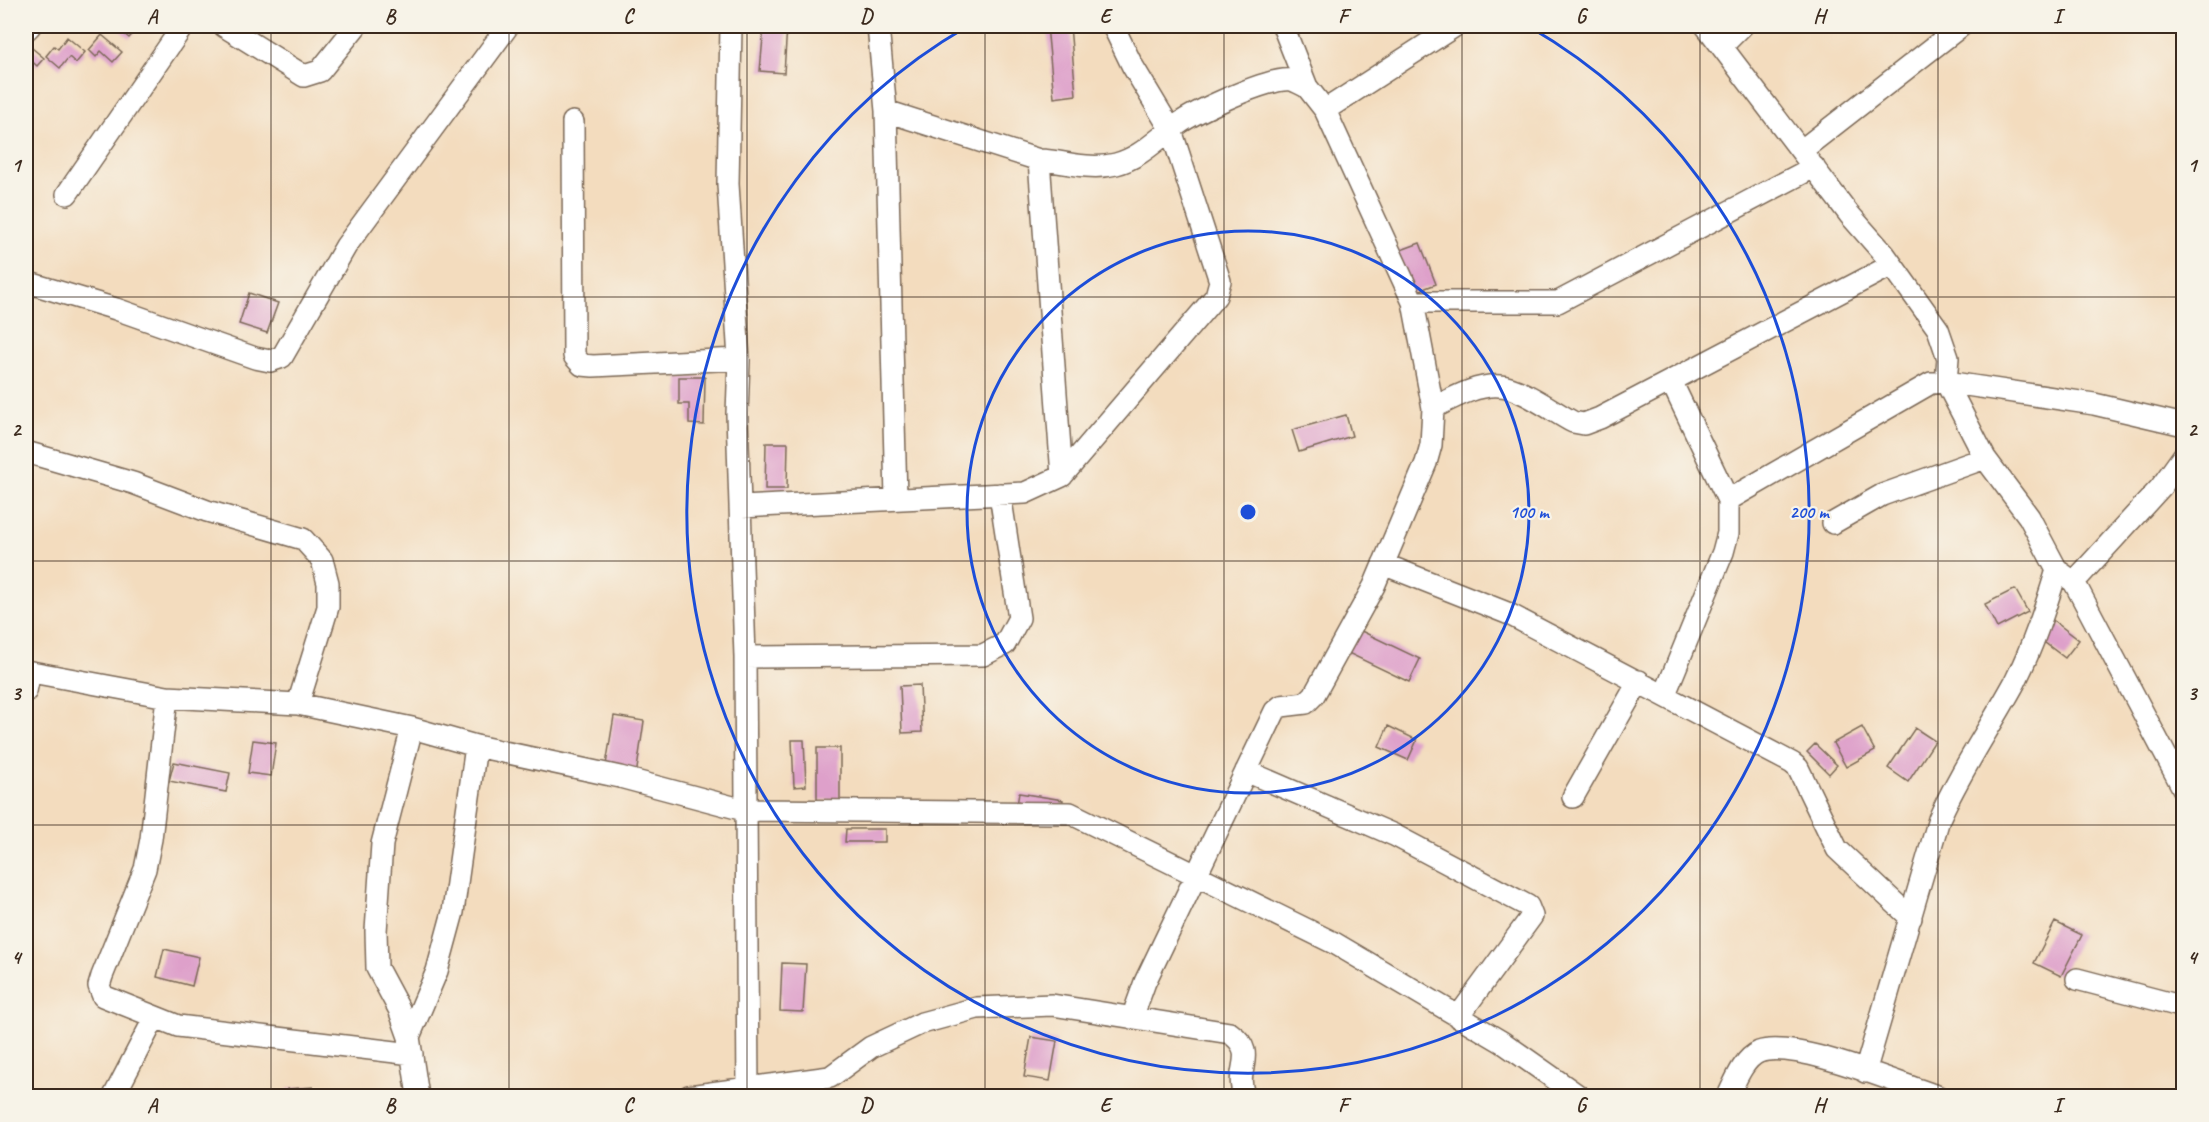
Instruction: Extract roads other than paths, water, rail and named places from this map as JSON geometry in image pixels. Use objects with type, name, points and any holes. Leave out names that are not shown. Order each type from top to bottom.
[{"type":"street","points":[[26,30],[30,26]]},
{"type":"street","points":[[67,194],[183,26]]},
{"type":"street","points":[[224,26],[304,76],[320,71],[356,26]]},
{"type":"street","points":[[26,282],[116,309],[255,358],[277,360],[297,335],[346,246],[508,26]]},
{"type":"street","points":[[731,26],[728,184],[739,359],[737,414],[742,507],[745,657],[744,810],[748,1093]]},
{"type":"street","points":[[878,26],[886,111],[896,498]]},
{"type":"street","points":[[742,507],[1025,493],[1062,476],[1215,296],[1220,281],[1171,130],[1132,65],[1113,26]]},
{"type":"street","points":[[1132,1018],[1145,982],[1275,711],[1281,706],[1306,703],[1314,695],[1374,586],[1426,463],[1431,445],[1433,408],[1413,302],[1325,110],[1307,87],[1283,26]]},
{"type":"street","points":[[1325,110],[1455,26]]},
{"type":"street","points":[[1706,26],[1849,214],[1892,265],[1938,329],[1948,358],[1946,382],[1985,458],[2029,517],[2066,576],[2184,790]]},
{"type":"street","points":[[1722,45],[1742,26]]},
{"type":"street","points":[[1413,302],[1558,302],[1808,159],[1961,26]]},
{"type":"street","points":[[886,111],[1039,159],[1059,160],[1093,169],[1118,164],[1140,154],[1171,130],[1245,91],[1272,81],[1290,80],[1307,87]]},
{"type":"street","points":[[573,122],[574,356],[582,365],[593,366],[739,359]]},
{"type":"street","points":[[1039,159],[1062,476]]},
{"type":"street","points":[[1433,408],[1469,390],[1500,386],[1515,390],[1573,422],[1584,423],[1600,418],[1672,383],[1892,265]]},
{"type":"street","points":[[1728,500],[1922,386],[1946,382],[2094,404],[2184,425]]},
{"type":"street","points":[[1665,694],[1723,552],[1728,533],[1728,500],[1672,383]]},
{"type":"street","points":[[26,452],[133,483],[207,512],[303,539],[322,560],[328,583],[328,607],[298,704]]},
{"type":"street","points":[[1865,1072],[1939,819],[1951,792],[2020,671],[2066,576],[2161,487],[2184,455]]},
{"type":"street","points":[[1833,523],[1881,495],[1985,458]]},
{"type":"street","points":[[745,657],[983,655],[1005,644],[1019,618],[1000,494]]},
{"type":"street","points":[[1383,564],[1507,613],[1665,694],[1792,763],[1809,789],[1838,849],[1911,918]]},
{"type":"street","points":[[27,678],[167,697],[298,704],[620,777],[744,810],[1070,813],[1336,945],[1502,1042],[1580,1096]]},
{"type":"street","points":[[1573,797],[1639,681]]},
{"type":"street","points":[[167,697],[151,839],[145,869],[99,986],[103,996],[178,1026],[410,1046]]},
{"type":"street","points":[[412,728],[382,844],[376,931],[377,968],[399,1010],[410,1046],[418,1096]]},
{"type":"street","points":[[410,1046],[436,971],[453,912],[476,746]]},
{"type":"street","points":[[1246,771],[1394,835],[1528,906],[1532,916],[1458,1017]]},
{"type":"street","points":[[2077,979],[2184,1007]]},
{"type":"street","points":[[689,1096],[748,1093],[830,1077],[881,1042],[922,1023],[977,1008],[1052,1005],[1230,1033],[1242,1041],[1246,1052],[1242,1075],[1245,1096]]},
{"type":"street","points":[[114,1096],[154,1017]]},
{"type":"street","points":[[1728,1096],[1743,1066],[1757,1053],[1776,1049],[1824,1058],[1936,1096]]}]
